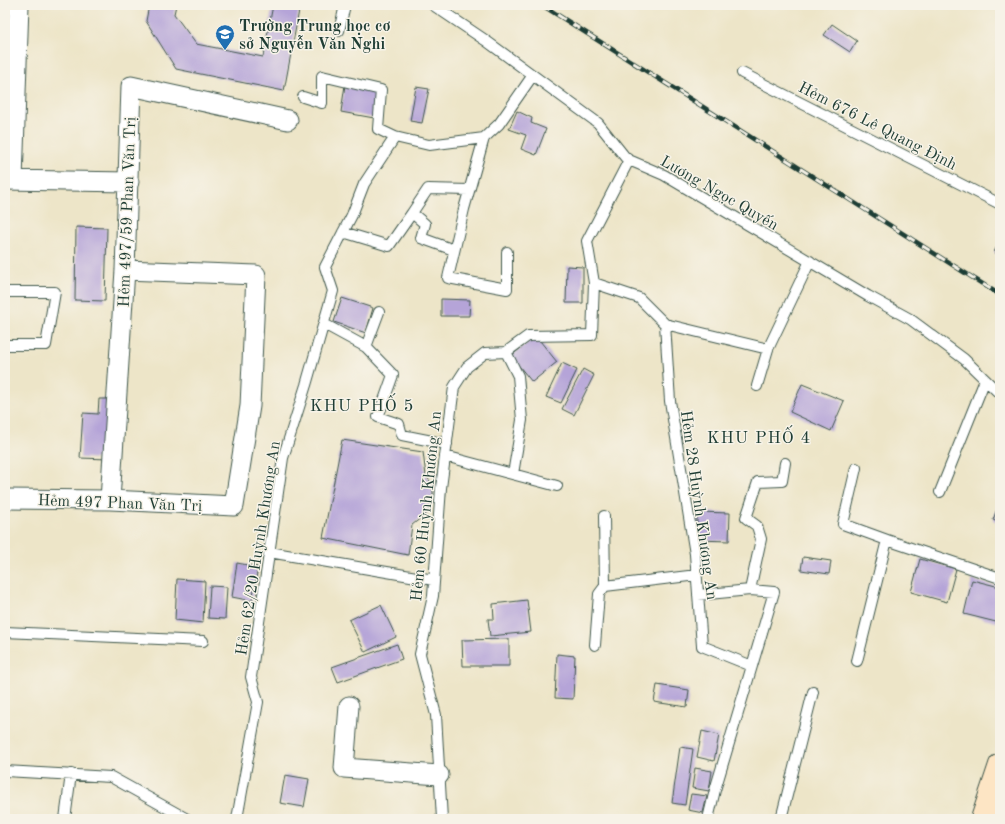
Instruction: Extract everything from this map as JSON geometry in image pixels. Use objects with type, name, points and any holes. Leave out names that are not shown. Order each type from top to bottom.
[{"type":"main road","points":[[982,819],[999,773]]},
{"type":"street","points":[[18,5],[10,81],[9,180],[129,182]]},
{"type":"street","name":"Hẻm 497/59 Phan Văn Trị","points":[[110,500],[125,270],[131,86],[288,120]]},
{"type":"street","name":"Hẻm 497 Phan Văn Trị","points":[[5,499],[110,500],[234,506],[250,406],[256,275],[125,270]]},
{"type":"street","points":[[349,706],[344,768],[440,775]]},
{"type":"lane","points":[[339,32],[345,5]]},
{"type":"lane","name":"Lương Ngọc Quyến","points":[[433,5],[485,40],[598,124],[629,160],[664,175],[868,296],[910,319],[964,359],[1000,394]]},
{"type":"lane","name":"Hẻm 676 Lê Quang Định","points":[[742,73],[1000,204]]},
{"type":"lane","points":[[507,252],[507,289],[448,278],[469,190],[484,138],[499,124],[533,75]]},
{"type":"lane","points":[[303,97],[322,103],[322,76],[381,90],[378,129],[395,137],[429,145],[484,138]]},
{"type":"lane","name":"Hẻm 62/20 Huỳnh Khương An","points":[[237,819],[258,702],[251,677],[283,458],[333,291],[325,267],[352,215],[364,184],[395,137]]},
{"type":"lane","points":[[513,474],[522,420],[518,376],[506,352],[528,336],[592,335],[594,283],[587,241],[629,160]]},
{"type":"lane","points":[[343,232],[389,246],[428,189],[469,190]]},
{"type":"lane","points":[[412,213],[425,224],[421,238],[454,250]]},
{"type":"lane","points":[[757,386],[768,349],[810,261]]},
{"type":"lane","points":[[594,283],[638,298],[665,324],[768,349]]},
{"type":"lane","points":[[5,292],[55,292],[46,345],[5,345]]},
{"type":"lane","points":[[366,347],[379,312]]},
{"type":"lane","points":[[324,324],[366,347],[393,375],[378,417],[399,424],[402,435],[447,444]]},
{"type":"lane","name":"Hẻm 28 Huỳnh Khương An","points":[[665,324],[670,401],[695,554],[702,646],[752,666]]},
{"type":"lane","name":"Hẻm 60 Huỳnh Khương An","points":[[442,819],[436,715],[420,654],[433,596],[445,456],[454,387],[468,367],[486,353],[506,352]]},
{"type":"lane","points":[[940,492],[985,380]]},
{"type":"lane","points":[[445,456],[557,486]]},
{"type":"lane","points":[[750,590],[761,539],[757,526],[746,518],[758,482],[782,481],[785,463]]},
{"type":"lane","points":[[856,468],[843,524],[1000,578]]},
{"type":"lane","points":[[604,516],[605,586]]},
{"type":"lane","points":[[857,661],[887,540]]},
{"type":"lane","points":[[269,552],[434,580]]},
{"type":"lane","points":[[595,645],[598,594],[605,586],[696,575]]},
{"type":"lane","points":[[698,595],[750,590],[774,592],[715,790],[708,819]]},
{"type":"lane","points":[[5,632],[203,641]]},
{"type":"lane","points":[[781,819],[813,692]]},
{"type":"lane","points":[[5,771],[111,776],[187,819]]},
{"type":"lane","points":[[65,819],[71,774]]},
{"type":"building","points":[[149,5],[176,5],[174,14],[196,44],[263,57],[273,5],[300,5],[284,91],[176,69],[146,21]]},
{"type":"building","points":[[832,24],[857,41],[850,52],[824,35]]},
{"type":"building","points":[[345,85],[378,90],[374,118],[341,112]]},
{"type":"building","points":[[416,87],[429,89],[422,123],[410,121]]},
{"type":"building","points":[[517,111],[532,118],[531,123],[546,129],[536,155],[521,149],[526,135],[509,129]]},
{"type":"building","points":[[76,227],[107,228],[105,301],[75,300]]},
{"type":"building","points":[[1000,241],[1000,256],[994,252]]},
{"type":"building","points":[[567,266],[583,267],[583,303],[566,303]]},
{"type":"building","points":[[342,298],[373,308],[366,333],[334,322]]},
{"type":"building","points":[[441,299],[470,300],[469,316],[441,316]]},
{"type":"building","points":[[536,336],[557,362],[532,382],[511,356]]},
{"type":"building","points":[[562,363],[577,370],[561,403],[546,397]]},
{"type":"building","points":[[583,369],[594,375],[574,415],[562,409]]},
{"type":"building","points":[[802,384],[844,401],[831,431],[790,412]]},
{"type":"building","points":[[99,399],[111,399],[108,459],[80,458],[83,413],[98,414]]},
{"type":"building","points":[[342,440],[423,452],[426,476],[433,485],[433,500],[426,514],[412,525],[408,555],[323,538]]},
{"type":"building","points":[[998,506],[1000,506],[1000,523],[993,520]]},
{"type":"building","points":[[697,512],[730,513],[729,541],[697,540]]},
{"type":"building","points":[[803,557],[831,561],[829,574],[801,570]]},
{"type":"building","points":[[920,559],[956,569],[947,602],[911,592]]},
{"type":"building","points":[[237,563],[258,567],[252,601],[232,597]]},
{"type":"building","points":[[177,579],[205,581],[203,623],[175,620]]},
{"type":"building","points":[[972,580],[1000,587],[1000,623],[964,614]]},
{"type":"building","points":[[210,586],[227,587],[225,619],[208,618]]},
{"type":"building","points":[[527,600],[531,632],[490,636],[488,619],[494,619],[493,604]]},
{"type":"building","points":[[381,605],[396,637],[365,652],[349,620]]},
{"type":"building","points":[[509,639],[509,666],[463,666],[462,640]]},
{"type":"building","points":[[397,644],[402,659],[338,682],[332,667]]},
{"type":"building","points":[[557,654],[575,656],[573,699],[555,698]]},
{"type":"building","points":[[657,685],[689,690],[687,707],[654,702]]},
{"type":"building","points":[[702,731],[719,735],[714,761],[697,757]]},
{"type":"building","points":[[680,747],[693,749],[685,805],[672,803]]},
{"type":"building","points":[[695,768],[712,771],[709,791],[692,788]]},
{"type":"building","points":[[285,775],[309,779],[304,807],[280,803]]},
{"type":"building","points":[[691,794],[707,796],[703,813],[688,810]]},
{"type":"railway","points":[[542,5],[1000,295]]},
{"type":"place","name":"Trường Trung học cơ sở Nguyễn Văn Nghi","points":[[225,51]]},
{"type":"district","name":"KHU PHỐ 5","points":[[362,405]]},
{"type":"district","name":"KHU PHỐ 4","points":[[759,437]]}]
